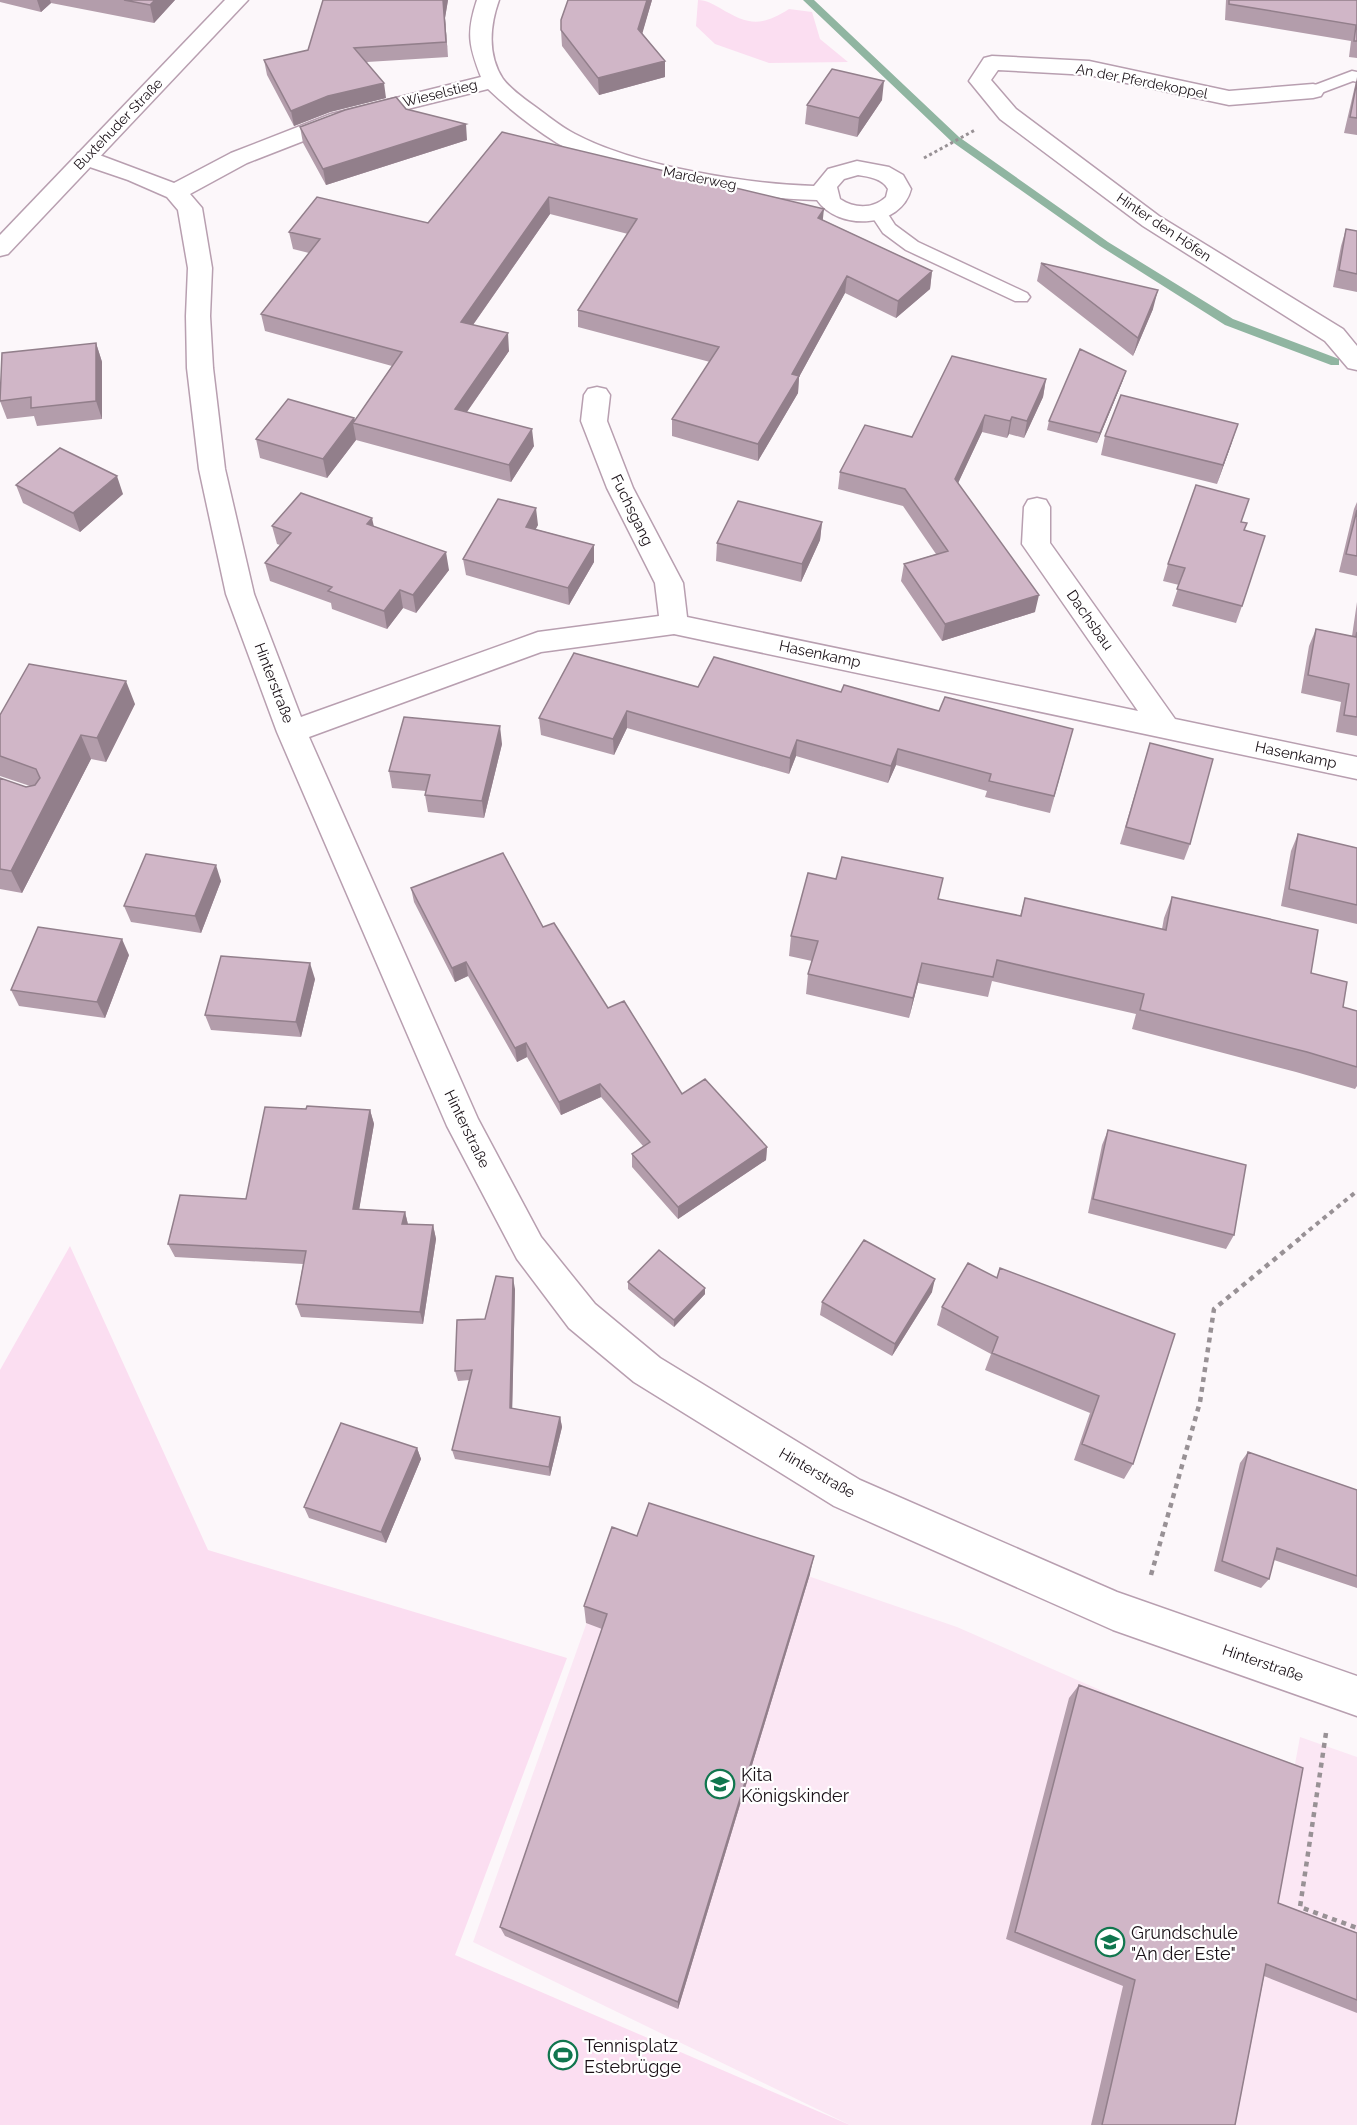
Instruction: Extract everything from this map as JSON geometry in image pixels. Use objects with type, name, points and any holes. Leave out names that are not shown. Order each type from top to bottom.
[{"type":"street","name":"Buxtehuder Straße","points":[[0,249],[237,0]]},
{"type":"street","name":"Wieselstieg","points":[[176,192],[239,158],[339,119],[493,81],[480,46],[482,17],[488,0]]},
{"type":"street","name":"An der Pferdekoppel","points":[[980,81],[992,63],[1089,68],[1229,98],[1312,91]]},
{"type":"street","name":"Marderweg","points":[[493,81],[519,106],[567,139],[621,161],[774,192],[824,193]]},
{"type":"street","name":"Hinter den Höfen","points":[[980,81],[1008,114],[1151,221],[1334,335],[1357,362]]},
{"type":"street","points":[[86,158],[176,192]]},
{"type":"street","points":[[857,168],[880,171],[896,182],[900,189],[900,196],[896,203],[878,212],[855,213],[834,206],[824,193],[829,179],[846,170],[857,168]]},
{"type":"street","name":"Hinterstraße","points":[[176,192],[190,208],[198,257],[200,368],[212,469],[240,594],[292,732],[464,1126],[529,1248],[582,1316],[647,1370],[847,1492],[1138,1619],[1345,1692]]},
{"type":"street","name":"Fuchsgang","points":[[597,395],[594,421],[620,488],[669,583],[674,624]]},
{"type":"street","name":"Dachsbau","points":[[1036,507],[1036,544],[1165,727]]},
{"type":"street","name":"Hasenkamp","points":[[292,732],[538,642],[674,624],[1357,768]]},
{"type":"lane","points":[[1312,91],[1352,76],[1357,77]]},
{"type":"lane","points":[[878,212],[889,229],[912,246],[1021,297]]},
{"type":"path","points":[[943,149],[972,132]]},
{"type":"path","points":[[1138,1619],[1200,1402],[1214,1309],[1357,1191]]},
{"type":"path","points":[[1345,1692],[1300,1907],[1357,1928]]},
{"type":"shaded area","points":[[698,0],[709,2],[739,18],[754,22],[770,19],[789,9],[812,12],[820,39],[848,62],[769,63],[715,44],[696,26]]},
{"type":"shaded area","points":[[70,1246],[208,1550],[567,1658],[455,1955],[850,2125],[0,2125],[0,1370]]},
{"type":"shaded area","points":[[650,1522],[957,1627],[1293,1775],[1300,1737],[1357,1757],[1357,2125],[850,2125],[473,1942],[614,1546],[638,1554]]},
{"type":"building","points":[[124,0],[155,0],[150,5]]},
{"type":"building","points":[[323,0],[443,0],[446,42],[354,48],[384,83],[328,96],[291,111],[264,60],[308,50]]},
{"type":"building","points":[[568,0],[647,0],[638,29],[665,61],[598,78],[561,30],[561,20]]},
{"type":"building","points":[[1229,0],[1357,0],[1357,41],[1354,41],[1356,25],[1229,4]]},
{"type":"building","points":[[832,69],[884,81],[859,118],[807,105]]},
{"type":"building","points":[[1357,81],[1357,118],[1350,117]]},
{"type":"building","points":[[396,97],[406,109],[466,124],[323,169],[300,127],[345,110]]},
{"type":"building","points":[[502,132],[824,209],[818,218],[932,271],[898,301],[847,276],[792,374],[799,376],[758,444],[672,419],[719,347],[578,310],[637,219],[549,197],[461,322],[508,333],[455,409],[532,429],[509,465],[353,423],[402,352],[261,314],[320,239],[289,232],[317,197],[428,223]]},
{"type":"building","points":[[1346,229],[1357,231],[1357,274],[1339,270]]},
{"type":"building","points":[[1041,263],[1158,290],[1138,338]]},
{"type":"building","points":[[96,343],[96,401],[31,408],[31,397],[0,401],[2,353]]},
{"type":"building","points":[[1080,349],[1126,371],[1100,433],[1049,421]]},
{"type":"building","points":[[952,356],[1046,379],[1027,421],[1012,417],[1010,421],[985,415],[955,479],[1039,595],[945,624],[904,564],[948,551],[905,489],[840,472],[865,425],[912,437]]},
{"type":"building","points":[[1121,395],[1238,424],[1223,465],[1105,436]]},
{"type":"building","points":[[288,399],[354,418],[323,459],[256,439]]},
{"type":"building","points":[[60,448],[117,476],[73,513],[16,485]]},
{"type":"building","points":[[1196,485],[1249,499],[1241,522],[1247,523],[1244,530],[1265,536],[1242,606],[1177,589],[1185,568],[1168,564]]},
{"type":"building","points":[[301,493],[372,518],[367,524],[446,552],[413,595],[400,590],[384,611],[328,591],[332,587],[265,563],[291,533],[272,526]]},
{"type":"building","points":[[498,499],[536,508],[526,527],[594,545],[568,588],[463,559]]},
{"type":"building","points":[[738,501],[822,522],[802,564],[717,543]]},
{"type":"building","points":[[1357,510],[1357,556],[1346,554]]},
{"type":"building","points":[[1316,629],[1356,637],[1357,632],[1357,717],[1344,715],[1349,684],[1308,675]]},
{"type":"building","points":[[574,653],[698,687],[714,657],[841,692],[844,685],[939,711],[945,697],[1073,729],[1054,796],[989,781],[991,774],[898,749],[891,766],[797,740],[790,758],[627,711],[613,739],[539,718]]},
{"type":"building","points":[[29,664],[126,681],[97,738],[81,735],[11,871],[0,869],[0,778],[26,787],[35,785],[40,778],[36,769],[0,756],[0,715]]},
{"type":"building","points":[[404,717],[500,726],[482,801],[425,795],[430,775],[389,771]]},
{"type":"building","points":[[1150,743],[1213,759],[1190,844],[1126,827]]},
{"type":"building","points":[[1298,834],[1357,848],[1357,905],[1289,889]]},
{"type":"building","points":[[503,853],[543,927],[554,923],[608,1008],[624,1001],[682,1094],[705,1079],[767,1147],[678,1207],[632,1154],[650,1142],[600,1084],[559,1102],[526,1043],[515,1048],[466,962],[452,968],[411,888]]},
{"type":"building","points":[[146,854],[216,865],[195,916],[124,906]]},
{"type":"building","points":[[842,857],[943,878],[938,899],[1021,916],[1025,898],[1166,930],[1172,897],[1318,930],[1311,973],[1347,982],[1343,1007],[1357,1011],[1357,1067],[1307,1052],[1140,1010],[1144,994],[997,960],[993,977],[922,963],[913,998],[808,974],[818,941],[791,936],[808,873],[836,879]]},
{"type":"building","points":[[38,927],[122,939],[97,1002],[11,990]]},
{"type":"building","points":[[221,956],[310,963],[296,1022],[205,1015]]},
{"type":"building","points":[[307,1106],[370,1110],[353,1209],[405,1212],[402,1224],[433,1225],[420,1312],[296,1304],[306,1251],[168,1244],[180,1195],[246,1199],[265,1107],[306,1109]]},
{"type":"building","points":[[1108,1130],[1246,1165],[1234,1235],[1093,1199]]},
{"type":"building","points":[[864,1240],[935,1279],[895,1344],[822,1302]]},
{"type":"building","points":[[659,1250],[705,1288],[674,1320],[628,1282]]},
{"type":"building","points":[[968,1263],[997,1278],[1000,1268],[1175,1334],[1133,1464],[1082,1444],[1099,1396],[992,1353],[998,1337],[942,1307]]},
{"type":"building","points":[[496,1276],[513,1278],[510,1408],[560,1417],[549,1467],[452,1450],[472,1370],[455,1371],[457,1320],[485,1319]]},
{"type":"building","points":[[341,1423],[417,1448],[381,1532],[304,1507]]},
{"type":"building","points":[[1248,1452],[1357,1490],[1357,1576],[1277,1548],[1269,1579],[1222,1561]]},
{"type":"building","points":[[649,1503],[814,1556],[678,2002],[500,1927],[607,1614],[584,1606],[612,1527],[637,1536]]},
{"type":"building","points":[[1079,1685],[1303,1768],[1278,1903],[1357,1933],[1357,2000],[1266,1964],[1235,2125],[1102,2125],[1135,1980],[1015,1932]]},
{"type":"waterway","points":[[808,0],[955,139],[1104,244],[1229,322],[1335,362]]},
{"type":"place","name":"Kita Königskinder","points":[[720,1784]]},
{"type":"place","name":"Grundschule \"An der Este\"","points":[[1110,1942]]},
{"type":"place","name":"Tennisplatz Estebrügge","points":[[563,2055]]}]
